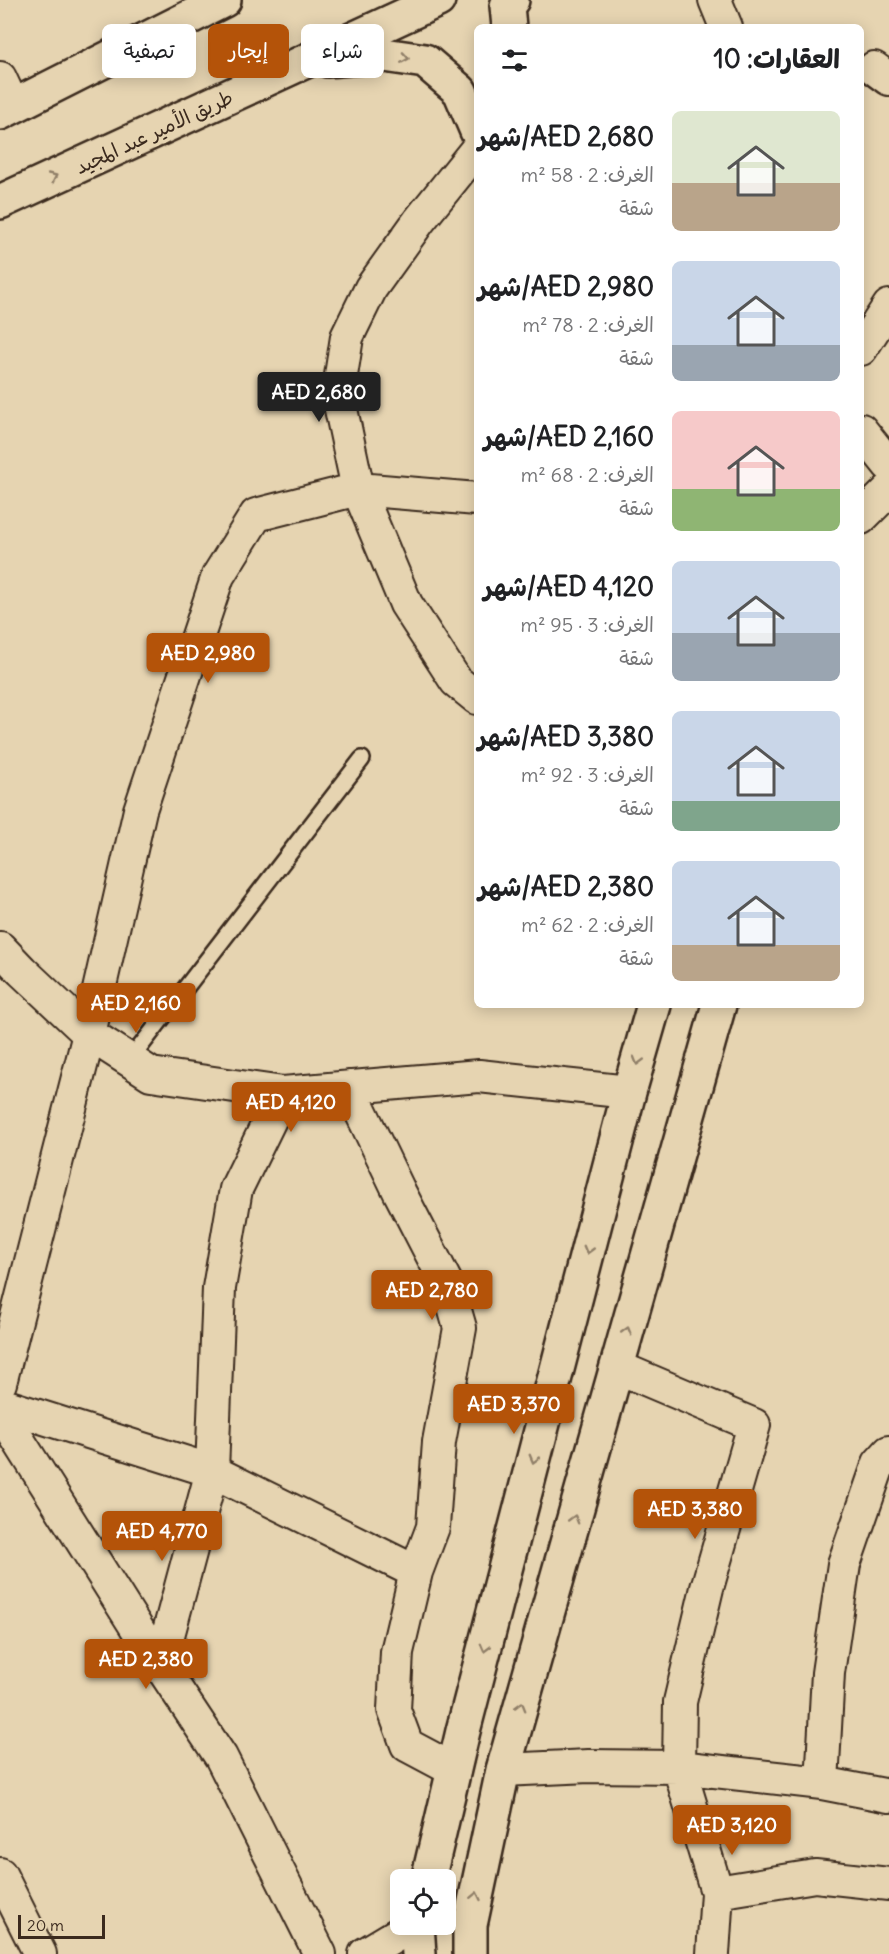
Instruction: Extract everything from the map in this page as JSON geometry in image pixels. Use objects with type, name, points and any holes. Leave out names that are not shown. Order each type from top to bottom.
[{"type":"main road","points":[[4,99],[224,0]]},
{"type":"main road","name":"طريق الأمير عبد المجيد","points":[[384,26],[438,0]]},
{"type":"main road","points":[[508,24],[507,6],[512,0]]},
{"type":"main road","points":[[384,55],[425,61],[460,91],[474,124]]},
{"type":"main road","name":"طريق الأمير عبد المجيد","points":[[0,202],[301,65]]},
{"type":"main road","points":[[431,1869],[454,1770],[629,1092],[653,1008]]},
{"type":"main road","points":[[470,1954],[470,1925],[503,1770],[718,1008]]},
{"type":"main road","points":[[417,1935],[418,1954]]},
{"type":"street","points":[[715,0],[725,24]]},
{"type":"street","points":[[474,153],[419,221],[370,288],[347,337],[338,395],[358,489],[406,604],[456,681],[474,696]]},
{"type":"street","points":[[864,344],[889,306]]},
{"type":"street","points":[[864,434],[889,465]]},
{"type":"street","points":[[0,1383],[89,1034],[140,810],[218,576],[256,515],[358,489],[474,499]]},
{"type":"street","points":[[864,515],[889,490]]},
{"type":"street","points":[[0,948],[89,1034],[151,1074],[284,1092],[479,1076],[629,1092]]},
{"type":"street","points":[[349,1087],[448,1286],[460,1328],[439,1442],[433,1527],[416,1572],[397,1652],[394,1710],[407,1745],[454,1770]]},
{"type":"street","points":[[160,1665],[213,1471],[219,1288],[236,1189],[284,1092]]},
{"type":"street","points":[[617,1367],[754,1425],[707,1588],[680,1702],[679,1767],[717,1892],[713,1954]]},
{"type":"street","points":[[0,1404],[213,1471],[416,1572]]},
{"type":"street","points":[[0,1410],[160,1665],[221,1757],[320,1954]]},
{"type":"street","points":[[822,1783],[828,1673],[844,1564],[886,1460]]},
{"type":"street","points":[[503,1770],[589,1766],[679,1767],[822,1783],[889,1796]]},
{"type":"street","points":[[717,1892],[814,1876],[889,1884]]},
{"type":"street","points":[[3,1887],[40,1954]]},
{"type":"street","points":[[365,1954],[397,1935]]},
{"type":"lane","points":[[130,1060],[362,759]]}]
